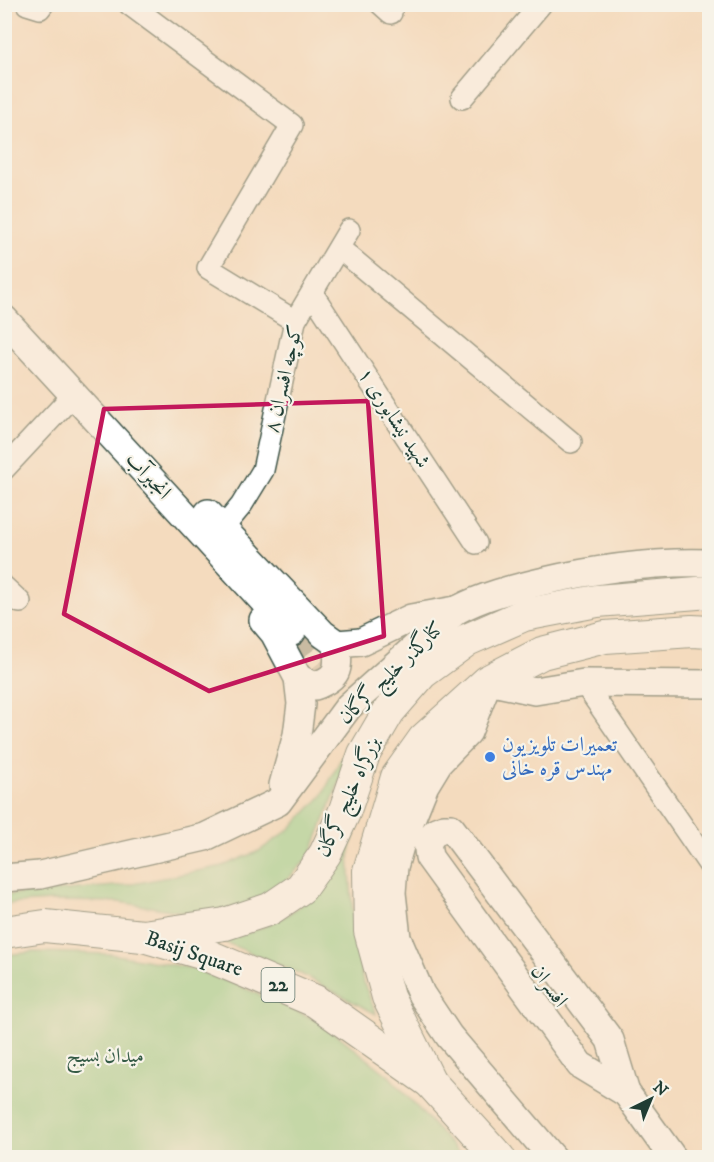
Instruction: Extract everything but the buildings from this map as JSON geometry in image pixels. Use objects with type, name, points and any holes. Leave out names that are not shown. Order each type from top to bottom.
[{"type":"highway","name":"بزرگراه خلیج گرگان","points":[[143,936],[225,924],[270,909],[301,888],[326,854],[344,813],[364,754],[389,711],[422,673],[467,640],[524,615],[597,601],[710,592]]},
{"type":"highway","name":"بزرگراه خلیج گرگان","points":[[430,1082],[388,997],[370,931],[369,870],[397,777],[424,739],[488,681],[542,653],[605,637],[692,631],[710,632]]},
{"type":"highway","name":"Basij Square","points":[[4,932],[45,926],[143,936],[204,954],[315,1001],[430,1082],[499,1158]]},
{"type":"main road","name":"انجیرآب","points":[[4,319],[292,632]]},
{"type":"main road","points":[[142,469],[195,500],[323,634],[337,644],[361,642],[411,618],[457,610]]},
{"type":"main road","points":[[142,469],[176,524],[274,633],[298,678],[301,704],[297,735],[278,801]]},
{"type":"main road","name":"کنارگذر خلیج گرگان","points":[[4,878],[40,875],[71,869],[205,837],[278,801],[349,706],[457,610],[475,600],[510,589],[590,571],[687,562],[710,563]]},
{"type":"main road","points":[[298,678],[315,686],[329,681],[338,667],[337,644]]},
{"type":"main road","points":[[553,1158],[449,1036],[421,994],[397,938],[392,893],[394,867],[413,810],[425,785],[439,762],[468,732],[488,681],[535,690],[584,683],[710,684]]},
{"type":"main road","name":"افسران","points":[[425,785],[438,824],[673,1158]]},
{"type":"street","points":[[27,4],[40,9],[44,4]]},
{"type":"street","points":[[129,4],[292,125],[208,268],[295,321]]},
{"type":"street","points":[[462,98],[542,4]]},
{"type":"street","name":"کوچه افسران ۸","points":[[222,529],[241,506],[263,470],[295,321],[344,239],[571,442]]},
{"type":"street","name":"شهید نیشابوری ۱","points":[[312,293],[476,543]]},
{"type":"street","points":[[4,469],[74,394]]},
{"type":"street","points":[[584,683],[710,866]]},
{"type":"highlighted area","points":[[368,401],[384,636],[209,691],[64,614],[104,409]]},
{"type":"green space","points":[[353,735],[356,740],[310,856],[282,885],[251,903],[220,912],[183,912],[119,902],[53,901],[5,904],[5,895],[128,885],[223,866],[259,851],[290,829],[322,796]]},
{"type":"green space","points":[[355,830],[349,856],[354,932],[362,978],[376,1014],[301,974],[222,941],[270,924],[298,908],[322,885],[336,866]]},
{"type":"green space","name":"میدان بسیج","points":[[34,952],[111,954],[190,968],[235,984],[321,1022],[389,1076],[462,1157],[5,1158],[5,955]]},
{"type":"tunnel","points":[[292,632],[409,791]]},
{"type":"place","name":"تعمیرات تلویزیون مهندس قره خانی","points":[[490,757]]}]
